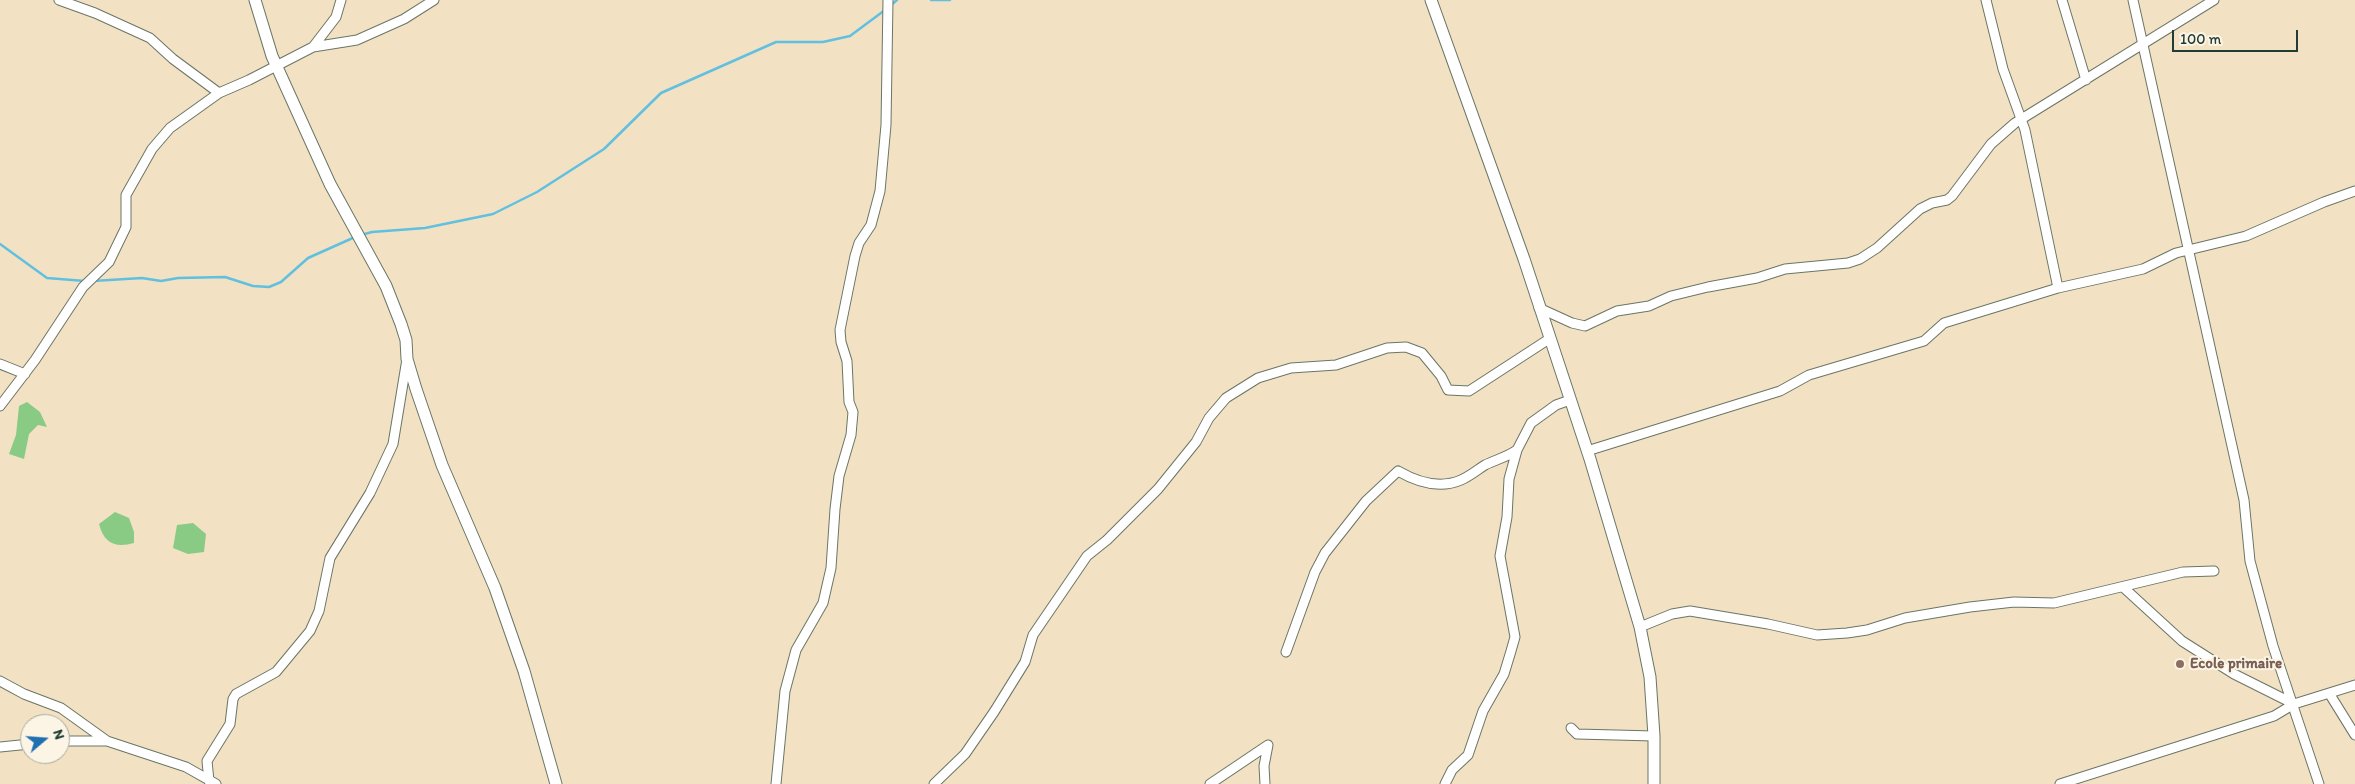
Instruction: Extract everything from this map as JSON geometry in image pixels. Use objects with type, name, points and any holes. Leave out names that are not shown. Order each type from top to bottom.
[{"type":"street","points":[[59,0],[95,13],[150,38],[173,59],[219,94]]},
{"type":"street","points":[[213,782],[207,761],[230,724],[233,699],[236,694],[276,672],[310,631],[319,611],[330,558],[370,493],[394,444],[407,359],[406,340],[386,286],[351,220],[337,199],[277,66],[262,28],[254,0]]},
{"type":"street","points":[[313,47],[336,17],[340,0]]},
{"type":"street","points":[[0,406],[72,307],[83,287],[109,262],[117,250],[126,227],[126,195],[152,149],[170,128],[219,94],[313,47],[357,40],[404,20],[434,0]]},
{"type":"street","points":[[776,784],[785,691],[796,650],[823,603],[831,568],[834,508],[839,476],[851,435],[854,412],[849,402],[847,361],[841,342],[840,330],[855,256],[859,243],[871,225],[882,172],[886,125],[888,0]]},
{"type":"street","points":[[1431,0],[1490,160],[1588,451],[1640,627],[1650,677],[1654,736],[1654,784]]},
{"type":"street","points":[[1986,0],[2003,69],[2025,130],[2058,288]]},
{"type":"street","points":[[2062,0],[2086,80]]},
{"type":"street","points":[[2133,0],[2244,500],[2250,561],[2274,646],[2319,784]]},
{"type":"street","points":[[1539,308],[1572,323],[1586,326],[1617,311],[1649,306],[1678,294],[1785,270],[1829,266],[1860,259],[1877,248],[1916,212],[1932,203],[1946,200],[1952,196],[1991,144],[2021,119],[2214,0]]},
{"type":"street","points":[[1588,451],[1780,391],[1809,375],[1924,340],[1944,323],[2058,288],[2144,269],[2176,253],[2246,236],[2324,202],[2355,191]]},
{"type":"street","points":[[934,784],[965,754],[994,712],[1025,662],[1033,635],[1087,556],[1107,540],[1158,489],[1196,442],[1208,418],[1226,398],[1258,378],[1291,368],[1336,365],[1388,348],[1406,347],[1422,353],[1441,376],[1448,390],[1469,391],[1549,339]]},
{"type":"street","points":[[407,359],[442,465],[495,588],[524,671],[556,784]]},
{"type":"street","points":[[0,364],[25,374]]},
{"type":"street","points":[[1445,784],[1452,770],[1468,755],[1483,711],[1504,674],[1512,652],[1515,637],[1500,556],[1508,517],[1509,480],[1517,450],[1531,423],[1556,405],[1570,400]]},
{"type":"street","points":[[1286,652],[1315,572],[1325,553],[1366,501],[1398,471],[1428,483],[1446,485],[1461,480],[1517,450]]},
{"type":"street","points":[[1640,627],[1672,614],[1690,611],[1768,624],[1817,635],[1847,633],[1867,630],[1905,618],[2014,602],[2054,603],[2183,572],[2214,570]]},
{"type":"street","points":[[2123,587],[2182,641],[2234,674],[2294,704]]},
{"type":"street","points":[[0,681],[24,694],[61,708],[107,741],[186,767],[213,782]]},
{"type":"street","points":[[2060,784],[2274,716],[2294,704],[2355,685]]},
{"type":"street","points":[[2329,693],[2355,735]]},
{"type":"street","points":[[1571,728],[1577,734],[1654,736]]},
{"type":"street","points":[[70,742],[107,741]]},
{"type":"street","points":[[0,747],[20,745]]},
{"type":"street","points":[[1210,784],[1268,745],[1264,766],[1265,784]]},
{"type":"green space","points":[[27,402],[40,412],[47,427],[38,425],[29,434],[24,459],[9,454],[16,435],[19,406]]},
{"type":"green space","points":[[115,512],[129,518],[134,532],[134,543],[116,544],[104,536],[99,524]]},
{"type":"green space","points":[[193,523],[206,534],[204,552],[188,554],[173,548],[177,525]]},
{"type":"waterway","points":[[891,5],[897,0]]},
{"type":"waterway","points":[[931,0],[950,0]]},
{"type":"waterway","points":[[361,235],[372,232],[425,228],[493,214],[537,192],[604,149],[661,93],[776,42],[823,42],[850,36],[885,10]]},
{"type":"waterway","points":[[93,281],[142,278],[161,281],[178,278],[225,277],[253,286],[269,287],[281,282],[308,258],[355,237]]},
{"type":"waterway","points":[[0,244],[47,278],[85,281]]},
{"type":"place","name":"Ecole primaire","points":[[2180,664]]}]
